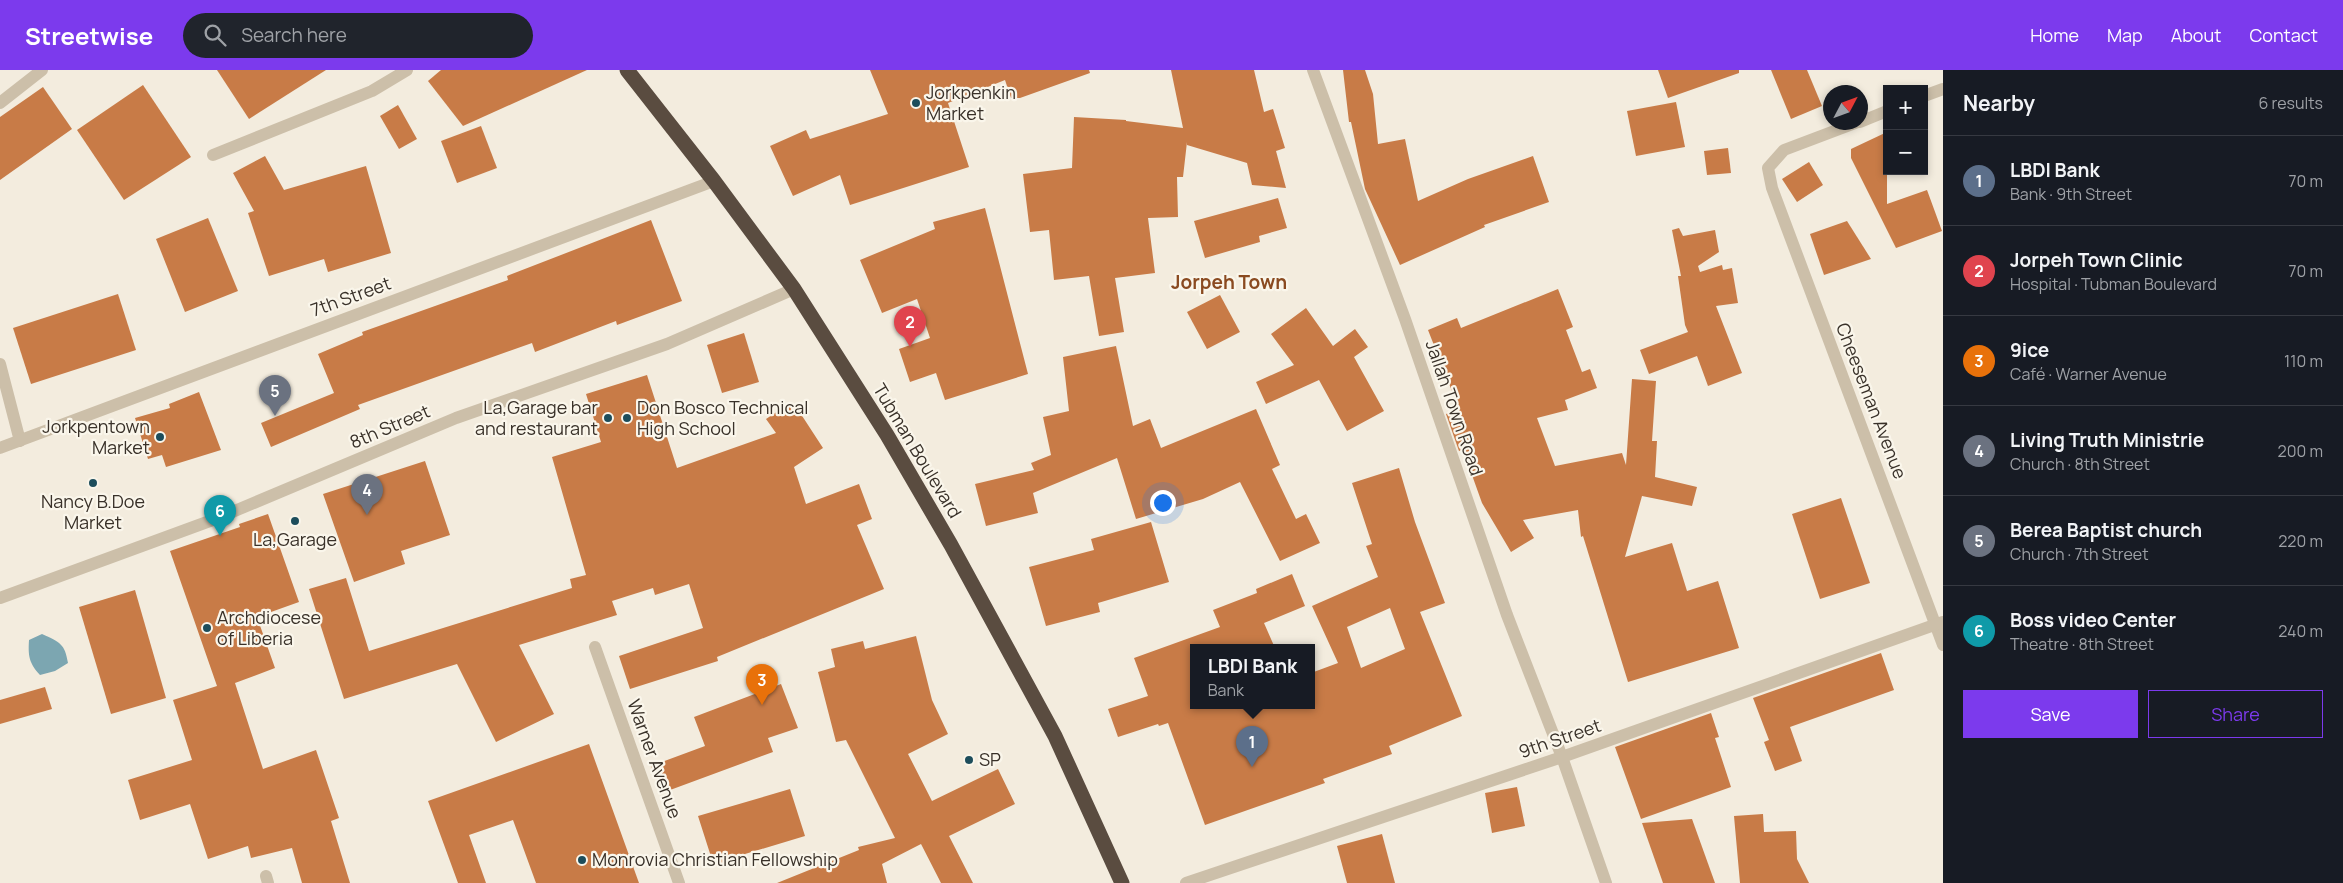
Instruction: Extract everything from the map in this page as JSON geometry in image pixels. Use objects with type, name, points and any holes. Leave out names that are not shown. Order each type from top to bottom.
[{"type":"highway","name":"Tubman Boulevard","points":[[627,70],[714,181],[794,289],[887,435],[951,545],[1055,736],[1122,883]]},
{"type":"street","points":[[0,103],[42,70]]},
{"type":"street","points":[[213,155],[372,91],[407,70]]},
{"type":"street","name":"Jallah Town Road","points":[[1313,70],[1406,319],[1507,615],[1562,757],[1606,883]]},
{"type":"street","points":[[1928,95],[1943,89]]},
{"type":"street","points":[[1868,118],[1883,113]]},
{"type":"street","name":"Cheeseman Avenue","points":[[1838,130],[1784,150],[1768,168],[1772,188],[1940,624],[1943,645]]},
{"type":"street","name":"7th Street","points":[[0,448],[714,181]]},
{"type":"street","name":"8th Street","points":[[0,598],[218,518],[456,418],[667,344],[794,289]]},
{"type":"street","points":[[0,364],[20,441]]},
{"type":"street","name":"9th Street","points":[[1186,883],[1562,757],[1940,624]]},
{"type":"street","name":"Warner Avenue","points":[[596,647],[679,883]]},
{"type":"water","points":[[42,634],[61,644],[68,663],[55,671],[40,675],[30,659],[29,640]]},
{"type":"building","points":[[217,70],[326,70],[249,119]]},
{"type":"building","points":[[441,70],[587,70],[463,126],[428,81]]},
{"type":"building","points":[[870,70],[1089,70],[1090,73],[1020,98],[1011,98],[1005,80],[948,103],[969,167],[850,205],[840,175],[793,196],[770,146],[806,130],[810,139],[888,114]]},
{"type":"building","points":[[1171,70],[1254,70],[1264,112],[1273,109],[1285,148],[1276,151],[1286,188],[1252,185],[1247,163],[1187,145],[1187,142],[1183,177],[1177,177],[1178,217],[1148,218],[1155,273],[1115,278],[1124,332],[1099,336],[1089,276],[1054,280],[1049,230],[1030,232],[1023,174],[1072,168],[1074,117],[1126,120],[1183,128]]},
{"type":"building","points":[[1343,70],[1365,70],[1373,94],[1378,144],[1405,139],[1418,201],[1468,179],[1533,156],[1549,202],[1484,225],[1485,227],[1400,265],[1365,189],[1351,122],[1349,122]]},
{"type":"building","points":[[1658,70],[1739,70],[1739,73],[1668,98]]},
{"type":"building","points":[[1771,70],[1807,70],[1822,106],[1791,119]]},
{"type":"building","points":[[143,85],[191,157],[124,200],[77,130]]},
{"type":"building","points":[[43,87],[72,129],[0,180],[0,117]]},
{"type":"building","points":[[1676,102],[1685,147],[1636,156],[1627,111]]},
{"type":"building","points":[[398,105],[417,139],[399,149],[380,116]]},
{"type":"building","points":[[481,126],[497,168],[457,183],[441,141]]},
{"type":"building","points":[[1883,134],[1883,175],[1887,175],[1887,204],[1927,190],[1942,231],[1896,248],[1851,158],[1851,149]]},
{"type":"building","points":[[1728,148],[1731,173],[1707,175],[1704,151]]},
{"type":"building","points":[[265,156],[284,190],[366,166],[391,253],[328,272],[324,259],[269,276],[248,213],[254,211],[233,173]]},
{"type":"building","points":[[1809,162],[1823,185],[1797,202],[1782,179]]},
{"type":"building","points":[[1278,198],[1287,228],[1259,236],[1260,242],[1205,258],[1194,221]]},
{"type":"building","points":[[985,208],[1028,374],[945,400],[936,373],[910,382],[899,349],[930,338],[917,299],[882,313],[860,260],[935,229],[933,222]]},
{"type":"building","points":[[208,218],[238,291],[185,312],[156,239]]},
{"type":"building","points":[[651,220],[682,301],[617,325],[616,321],[535,352],[532,343],[358,405],[360,409],[271,447],[261,423],[334,393],[318,354],[363,335],[362,332],[508,280],[507,276]]},
{"type":"building","points":[[1847,221],[1871,259],[1824,275],[1810,234]]},
{"type":"building","points":[[1679,228],[1683,236],[1715,230],[1719,252],[1698,266],[1700,272],[1722,265],[1723,270],[1732,268],[1738,303],[1716,306],[1742,373],[1708,386],[1697,356],[1649,374],[1640,350],[1688,332],[1685,325],[1678,276],[1681,276],[1672,230]]},
{"type":"building","points":[[1558,289],[1573,327],[1566,330],[1582,372],[1590,369],[1597,388],[1565,400],[1568,410],[1537,418],[1555,466],[1622,453],[1626,465],[1632,379],[1656,381],[1652,441],[1657,441],[1655,477],[1697,487],[1692,506],[1642,496],[1625,557],[1672,543],[1687,591],[1718,581],[1739,648],[1628,682],[1583,536],[1581,537],[1578,510],[1523,520],[1534,538],[1511,552],[1482,503],[1463,450],[1459,451],[1446,414],[1459,409],[1428,330],[1457,318],[1461,328]]},
{"type":"building","points":[[118,294],[136,350],[31,384],[13,328]]},
{"type":"building","points":[[1220,295],[1240,332],[1207,349],[1187,312]]},
{"type":"building","points":[[1306,308],[1333,346],[1355,329],[1368,347],[1354,357],[1384,411],[1347,431],[1319,380],[1266,404],[1256,382],[1294,365],[1271,334]]},
{"type":"building","points":[[744,333],[759,382],[722,393],[707,345]]},
{"type":"building","points":[[1116,346],[1133,426],[1150,419],[1161,448],[1256,409],[1280,465],[1272,469],[1296,519],[1306,514],[1320,543],[1280,561],[1240,482],[1203,499],[1136,519],[1117,458],[1033,493],[1038,513],[986,526],[975,484],[1034,470],[1031,463],[1051,455],[1043,417],[1069,411],[1063,357]]},
{"type":"building","points":[[647,375],[677,468],[776,433],[766,419],[787,405],[795,405],[823,448],[794,467],[806,504],[859,484],[872,519],[857,525],[884,589],[717,657],[718,661],[630,689],[619,656],[703,628],[689,584],[655,595],[653,588],[612,601],[617,615],[519,645],[554,714],[496,742],[457,664],[344,699],[309,589],[346,578],[369,651],[572,588],[570,579],[586,575],[552,457],[601,442],[586,394]]},
{"type":"building","points":[[199,392],[221,450],[166,467],[162,455],[148,459],[135,418],[170,408],[169,404]]},
{"type":"building","points":[[425,461],[450,535],[401,551],[405,564],[354,582],[323,494]]},
{"type":"building","points":[[1399,468],[1415,522],[1445,603],[1420,612],[1462,716],[1389,746],[1392,754],[1323,779],[1325,783],[1205,825],[1168,723],[1159,726],[1158,724],[1118,737],[1108,709],[1148,696],[1134,658],[1220,627],[1213,610],[1257,593],[1256,589],[1292,574],[1305,606],[1264,623],[1273,644],[1190,644],[1190,709],[1315,709],[1315,672],[1338,663],[1312,606],[1378,577],[1366,546],[1372,544],[1352,483]],"holes":[[[1390,608],[1405,649],[1361,668],[1347,627]]]},
{"type":"building","points":[[1841,498],[1870,583],[1820,599],[1792,514]]},
{"type":"building","points":[[268,514],[299,602],[257,617],[275,668],[235,683],[263,769],[316,750],[339,818],[331,821],[350,883],[302,883],[292,848],[251,858],[248,846],[208,859],[190,804],[140,820],[128,780],[192,760],[173,700],[217,686],[170,551],[240,527],[239,524]]},
{"type":"building","points":[[1151,522],[1169,582],[1098,603],[1100,612],[1046,626],[1029,567],[1094,550],[1091,539]]},
{"type":"building","points":[[135,590],[166,698],[111,714],[79,607]]},
{"type":"building","points":[[916,636],[932,700],[948,734],[908,754],[932,801],[998,769],[1015,804],[949,836],[973,883],[941,883],[921,844],[882,864],[887,883],[777,883],[859,850],[858,847],[895,838],[846,740],[836,742],[818,672],[835,667],[831,649],[863,641],[865,649]]},
{"type":"building","points":[[1881,653],[1894,690],[1790,727],[1802,761],[1775,771],[1764,742],[1769,740],[1753,698]]},
{"type":"building","points":[[781,684],[798,728],[768,738],[773,752],[662,793],[651,766],[705,746],[694,717]]},
{"type":"building","points":[[45,687],[52,709],[0,724],[0,700]]},
{"type":"building","points":[[1711,713],[1719,737],[1715,738],[1731,787],[1641,819],[1615,747]]},
{"type":"building","points":[[589,744],[639,883],[536,883],[513,820],[469,835],[486,883],[458,883],[428,801]]},
{"type":"building","points":[[1517,787],[1525,826],[1492,833],[1485,793]]},
{"type":"building","points":[[790,789],[805,836],[745,854],[746,856],[714,866],[698,816]]},
{"type":"building","points":[[1763,814],[1764,832],[1796,831],[1797,859],[1809,883],[1740,883],[1734,816]]},
{"type":"building","points":[[1692,819],[1715,883],[1663,883],[1642,823]]},
{"type":"building","points":[[1382,834],[1395,883],[1347,883],[1337,846]]},
{"type":"place","name":"Jorkpenkin Market","points":[[916,103]]},
{"type":"place","name":"Jorpeh Town Clinic","points":[[910,347]]},
{"type":"place","name":"Berea Baptist church","points":[[275,416]]},
{"type":"place","name":"La,Garage bar and restaurant","points":[[608,418]]},
{"type":"place","name":"Don Bosco Technical High School","points":[[627,418]]},
{"type":"place","name":"Jorkpentown Market","points":[[160,437]]},
{"type":"place","name":"Nancy B.Doe Market","points":[[93,483]]},
{"type":"place","name":"Living Truth Ministrie","points":[[367,515]]},
{"type":"place","name":"La,Garage","points":[[295,521]]},
{"type":"place","name":"Boss video Center","points":[[220,536]]},
{"type":"place","name":"Archdiocese of Liberia","points":[[207,628]]},
{"type":"place","name":"9ice","points":[[762,705]]},
{"type":"place","name":"SP","points":[[969,760]]},
{"type":"place","name":"LBDI Bank","points":[[1252,767]]},
{"type":"place","name":"Monrovia Christian Fellowship","points":[[582,860]]},
{"type":"district","name":"Jorpeh Town","points":[[1229,282]]}]
